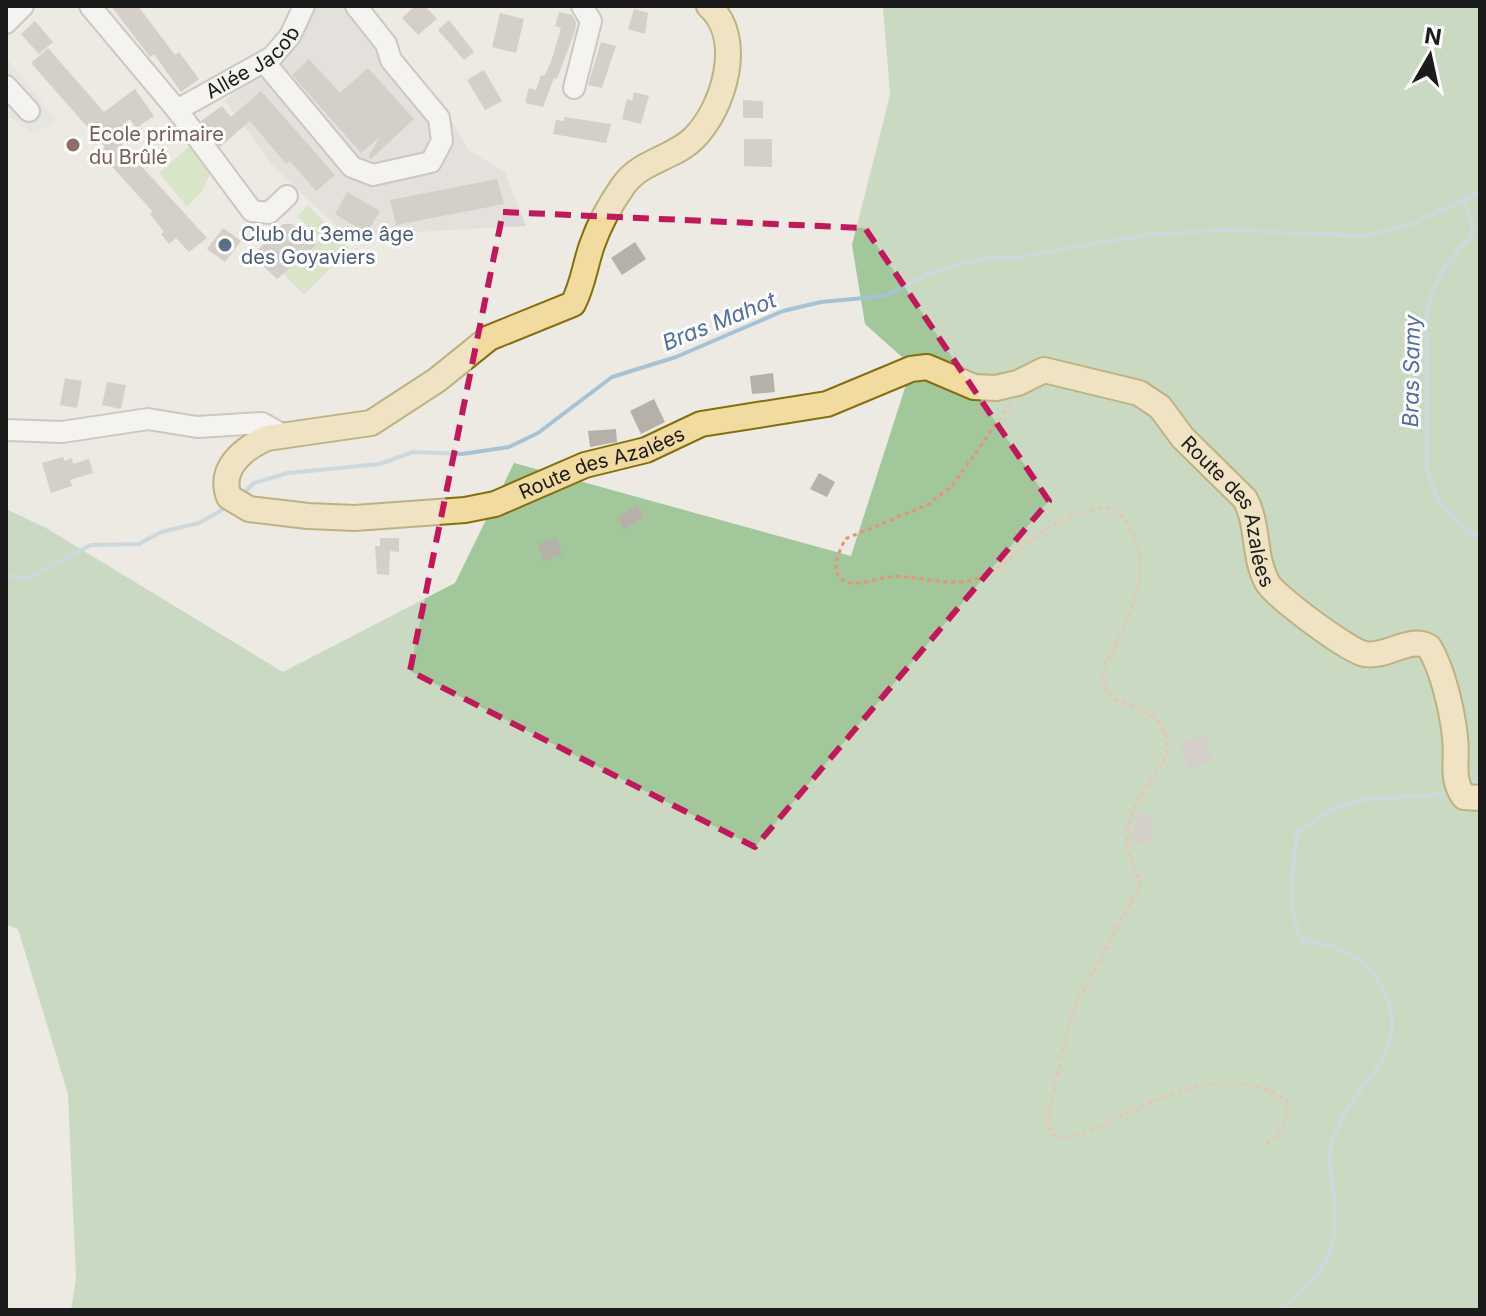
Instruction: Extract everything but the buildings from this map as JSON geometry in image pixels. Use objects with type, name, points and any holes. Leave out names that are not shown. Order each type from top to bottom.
[{"type":"main road","name":"Route des Azalées","points":[[709,6],[723,21],[729,43],[723,80],[714,108],[694,138],[639,169],[622,187],[592,245],[573,304],[489,338],[437,380],[371,423],[252,444],[231,466],[226,479],[229,497],[237,504],[262,511],[355,518],[465,510],[495,504],[585,465],[646,450],[701,424],[827,404],[911,369],[940,370],[963,385],[996,388],[1013,384],[1034,372],[1056,371],[1121,386],[1152,399],[1183,438],[1245,499],[1251,510],[1261,568],[1274,592],[1361,654],[1383,654],[1412,643],[1429,647],[1455,734],[1454,776],[1464,797],[1480,798]]},
{"type":"street","points":[[6,23],[23,6]]},
{"type":"street","points":[[90,6],[177,110],[252,211],[269,213],[287,196]]},
{"type":"street","name":"Allée Jacob","points":[[177,110],[265,63],[283,48],[304,6]]},
{"type":"street","points":[[265,63],[352,167],[373,175],[431,162],[442,141],[439,118],[391,60],[386,44],[356,6]]},
{"type":"street","points":[[574,88],[591,21],[582,6]]},
{"type":"street","points":[[6,86],[29,111]]},
{"type":"street","points":[[6,430],[62,432],[148,419],[197,427],[262,423],[285,436]]},
{"type":"path","points":[[1013,384],[1011,402],[953,485],[929,504],[845,539],[836,559],[837,573],[842,580],[853,584],[917,575],[949,583],[974,579],[999,567],[1048,527],[1105,507],[1124,517],[1141,566],[1126,622],[1105,662],[1104,684],[1110,694],[1157,719],[1165,729],[1167,755],[1147,782],[1134,809],[1127,841],[1139,886],[1071,1014],[1047,1122],[1052,1134],[1058,1138],[1071,1137],[1154,1100],[1223,1081],[1268,1091],[1286,1100],[1288,1112],[1277,1137],[1265,1144]]},
{"type":"highlighted area","points":[[503,212],[865,228],[1049,501],[755,847],[410,671]]},
{"type":"shaded area","points":[[308,6],[357,6],[397,70],[442,102],[468,150],[505,172],[526,226],[416,232],[354,243],[273,166],[224,100],[287,56]]},
{"type":"shaded area","points":[[6,57],[56,120],[34,134],[6,115]]},
{"type":"green space","points":[[883,6],[1480,6],[1480,1310],[71,1310],[76,1278],[68,1094],[18,929],[6,925],[6,509],[46,528],[283,672],[455,583],[514,463],[851,556],[912,366],[865,324],[852,245],[890,95]]},
{"type":"green space","points":[[193,143],[210,174],[202,191],[187,207],[159,173]]},
{"type":"green space","points":[[308,205],[350,248],[304,295],[283,274],[320,240],[298,216]]},
{"type":"waterway","name":"Bras Mahot","points":[[242,495],[254,483],[288,473],[380,464],[413,452],[462,454],[509,447],[538,433],[612,377],[676,357],[783,311],[821,302],[885,296],[928,274],[960,264],[1146,235],[1226,230],[1366,236],[1414,223],[1480,192]]},
{"type":"waterway","name":"Bras Samy","points":[[1462,198],[1472,222],[1472,236],[1445,268],[1427,307],[1427,470],[1437,498],[1454,518],[1480,540]]},
{"type":"waterway","name":"Bras Mahot","points":[[6,575],[25,579],[91,545],[139,544],[161,532],[199,523],[229,506]]},
{"type":"waterway","name":"Bras Samy","points":[[1470,786],[1480,778]]},
{"type":"waterway","name":"Bras Samy","points":[[1281,1310],[1308,1285],[1326,1261],[1335,1216],[1331,1147],[1350,1105],[1386,1050],[1392,1031],[1390,1008],[1380,983],[1365,964],[1347,952],[1303,940],[1297,928],[1291,888],[1297,832],[1334,809],[1365,799],[1451,794]]},
{"type":"place","name":"Ecole primaire du Brûlé","points":[[73,145]]},
{"type":"place","name":"Club du 3eme âge des Goyaviers","points":[[225,245]]}]
